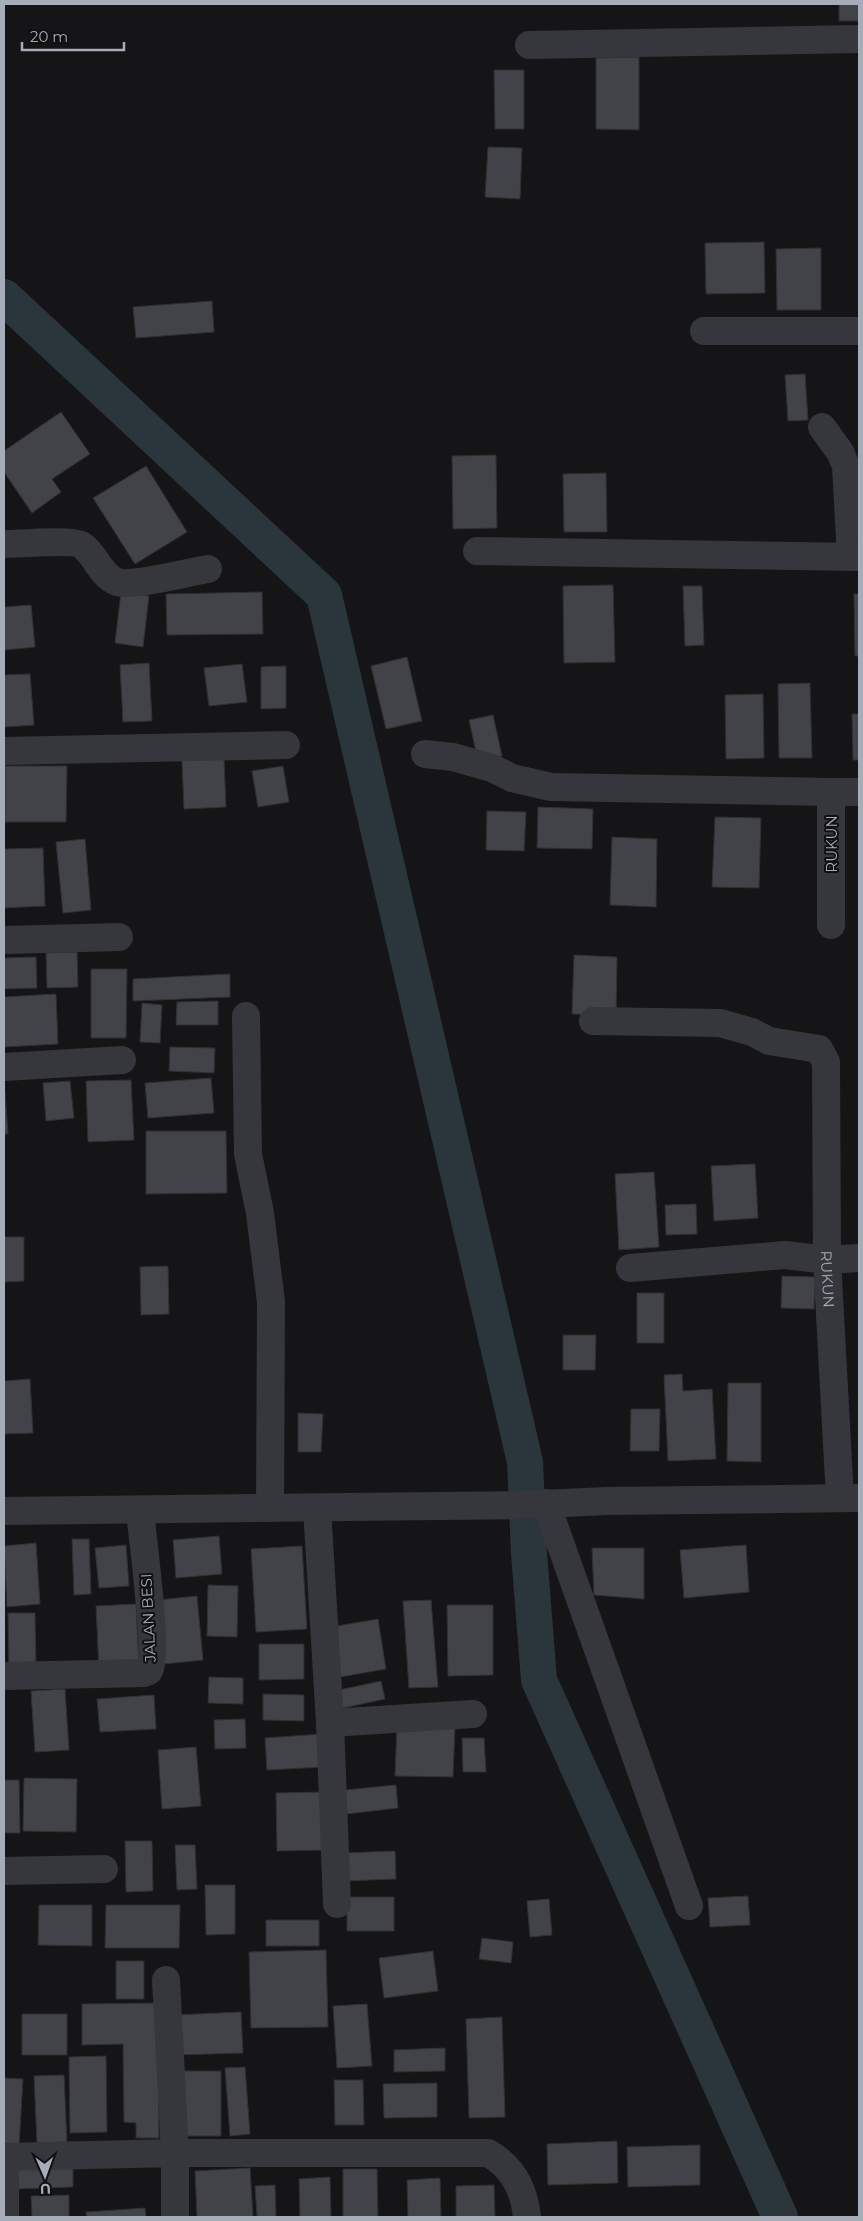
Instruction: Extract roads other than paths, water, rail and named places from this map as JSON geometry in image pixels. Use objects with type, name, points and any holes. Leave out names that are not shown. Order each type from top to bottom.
[{"type":"street","points":[[529,45],[859,39]]},
{"type":"street","points":[[704,331],[859,331]]},
{"type":"street","points":[[477,551],[855,557],[846,466],[840,452],[822,427]]},
{"type":"street","points":[[4,544],[75,542],[88,550],[108,577],[118,582],[131,583],[208,569]]},
{"type":"street","points":[[4,751],[286,745]]},
{"type":"street","points":[[424,754],[452,757],[492,768],[512,778],[551,787],[859,792]]},
{"type":"street","name":"RUKUN","points":[[831,792],[831,925]]},
{"type":"street","points":[[4,940],[119,937]]},
{"type":"street","points":[[246,1016],[248,1154],[260,1213],[271,1302],[270,1508]]},
{"type":"street","name":"RUKUN","points":[[593,1021],[720,1023],[752,1032],[769,1041],[819,1049],[826,1062],[827,1260],[850,1498]]},
{"type":"street","points":[[4,1068],[122,1060]]},
{"type":"street","points":[[630,1268],[785,1255],[827,1260],[859,1258]]},
{"type":"street","points":[[4,1511],[317,1508],[850,1498]]},
{"type":"street","points":[[536,1504],[689,1906]]},
{"type":"street","points":[[317,1508],[330,1723],[337,1904]]},
{"type":"street","name":"JALAN BESI","points":[[4,1676],[144,1673],[149,1671],[152,1658],[150,1616],[140,1510]]},
{"type":"street","points":[[330,1723],[473,1714]]},
{"type":"street","points":[[4,1871],[104,1869]]},
{"type":"street","points":[[166,1980],[175,2154],[175,2217]]},
{"type":"street","points":[[5,2217],[4,2156],[488,2153],[502,2161],[515,2177],[526,2207],[527,2217]]},
{"type":"waterway","points":[[4,297],[324,595],[525,1462],[529,1553],[539,1680],[780,2217]]}]
